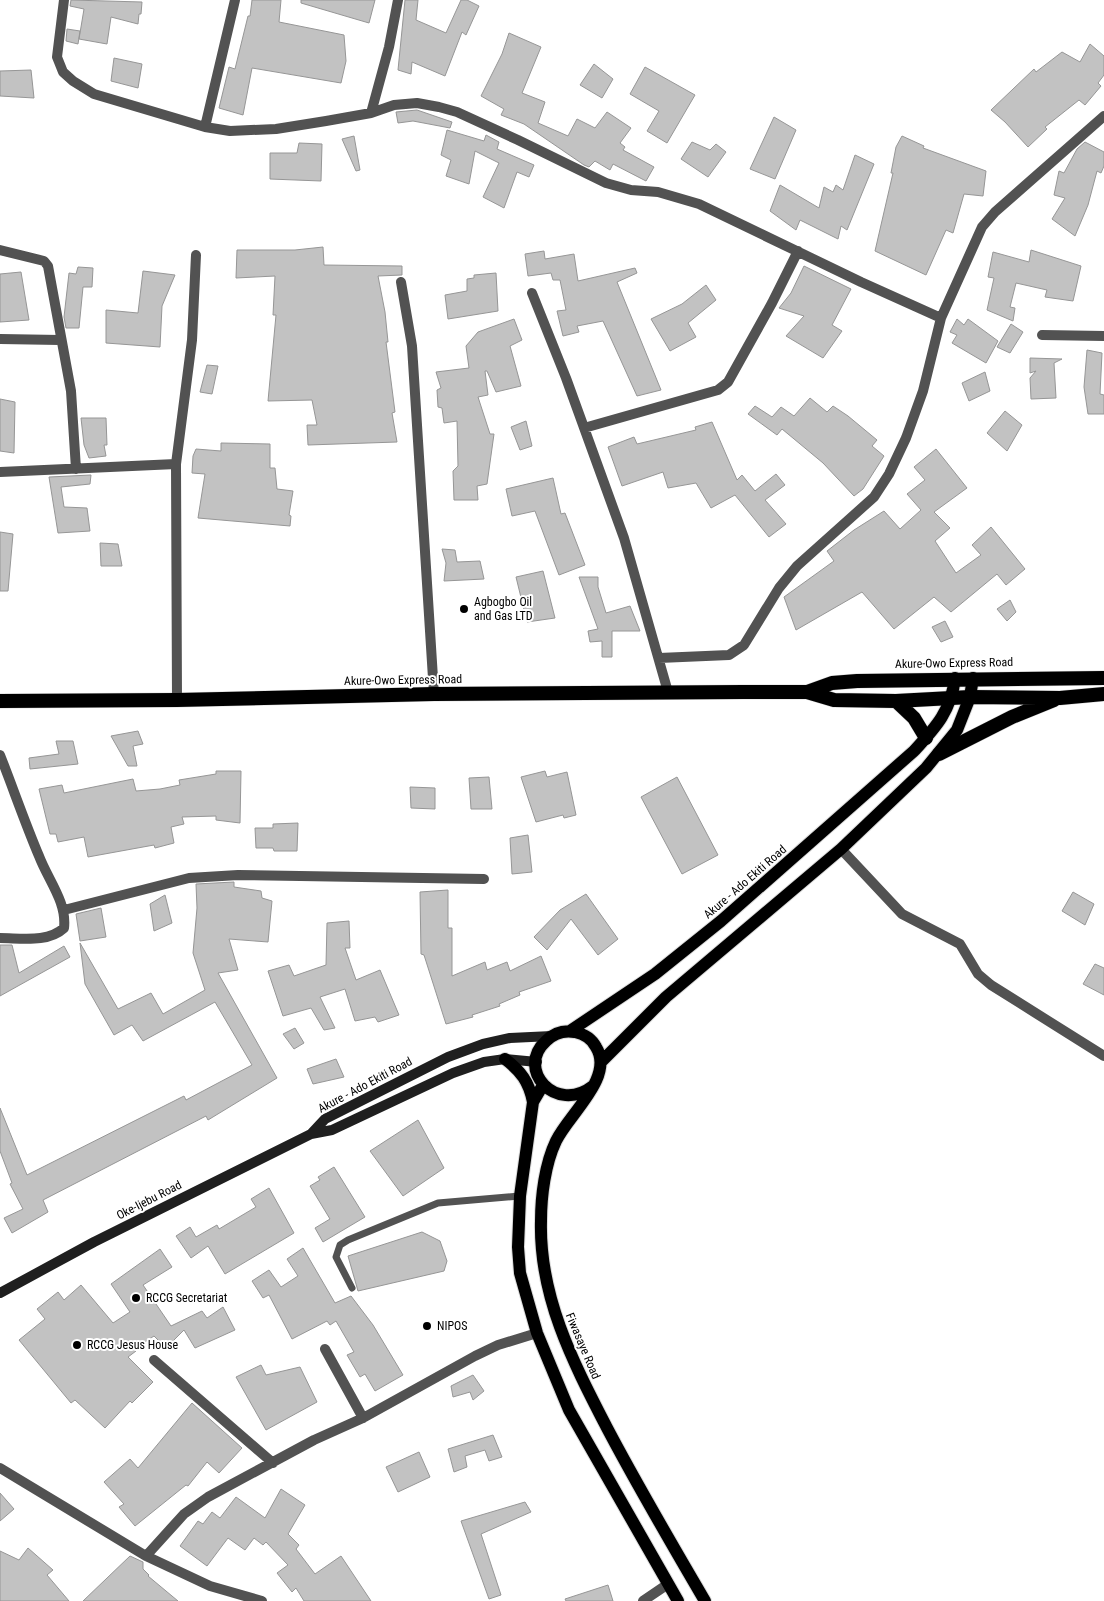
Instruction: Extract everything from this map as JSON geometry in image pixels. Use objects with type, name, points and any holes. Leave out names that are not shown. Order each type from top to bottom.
[{"type":"highway","name":"Akure-Owo Express Road","points":[[806,692],[832,683],[955,678],[1104,678]]},
{"type":"highway","name":"Akure-Owo Express Road","points":[[0,700],[177,700],[434,694],[806,692],[834,700],[896,701],[953,698],[1060,698],[1104,694]]},
{"type":"highway","points":[[939,754],[1012,717],[1060,698]]},
{"type":"highway","points":[[896,701],[914,718],[926,738]]},
{"type":"main road","points":[[953,698],[955,678]]},
{"type":"main road","points":[[602,1061],[666,997],[841,849],[939,754],[957,730],[970,698],[973,678]]},
{"type":"main road","name":"Akure - Ado Ekiti Road","points":[[570,1031],[655,974],[721,922],[834,824],[926,738],[953,698]]},
{"type":"main road","points":[[570,1031],[588,1037],[599,1052],[602,1061],[598,1079],[593,1086],[577,1096],[568,1097],[558,1095],[543,1085],[538,1077],[537,1062],[539,1049],[552,1036],[570,1031]]},
{"type":"main road","name":"Akure - Ado Ekiti Road","points":[[311,1134],[325,1119],[457,1054],[483,1044],[510,1038],[552,1036]]},
{"type":"main road","points":[[504,1059],[524,1077],[530,1086],[534,1102]]},
{"type":"main road","name":"Akure - Ado Ekiti Road","points":[[311,1134],[332,1130],[453,1073],[484,1062],[504,1059],[537,1062]]},
{"type":"main road","points":[[543,1085],[534,1102],[520,1196],[518,1247],[520,1273],[537,1333],[569,1410],[678,1601]]},
{"type":"main road","name":"Fiwasaye Road","points":[[593,1086],[564,1126],[550,1159],[541,1220],[545,1276],[554,1312],[572,1361],[626,1464],[706,1601]]},
{"type":"main road","name":"Oke-Ijebu Road","points":[[0,1293],[94,1242],[311,1134]]},
{"type":"street","points":[[64,0],[56,58],[63,72],[73,81],[94,94],[205,127],[230,131],[276,129],[371,113],[394,105],[417,103],[456,112],[606,183],[631,190],[658,192],[699,204],[941,318]]},
{"type":"street","points":[[205,127],[235,0]]},
{"type":"street","points":[[371,113],[389,46],[398,0]]},
{"type":"street","points":[[659,658],[729,655],[744,645],[780,588],[797,566],[874,497],[889,474],[906,438],[923,391],[941,318],[982,227],[995,212],[1104,116]]},
{"type":"street","points":[[0,250],[46,263],[52,282],[60,340],[70,391],[76,468]]},
{"type":"street","points":[[584,428],[718,390],[732,374],[772,303],[798,251]]},
{"type":"street","points":[[177,700],[176,464],[192,340],[196,255]]},
{"type":"street","points":[[400,282],[412,346],[434,694]]},
{"type":"street","points":[[532,293],[624,538],[668,692]]},
{"type":"street","points":[[1042,335],[1104,336]]},
{"type":"street","points":[[0,339],[60,340]]},
{"type":"street","points":[[0,472],[176,464]]},
{"type":"street","points":[[0,755],[39,856],[64,910],[64,928],[57,935],[43,938],[0,938]]},
{"type":"street","points":[[841,849],[902,914],[960,944],[978,974],[991,985],[1104,1056]]},
{"type":"street","points":[[64,910],[189,878],[238,876],[484,879]]},
{"type":"street","points":[[146,1556],[184,1514],[208,1497],[314,1440],[363,1418],[475,1356],[498,1345],[537,1333]]},
{"type":"street","points":[[325,1349],[363,1418]]},
{"type":"street","points":[[154,1360],[273,1463]]},
{"type":"street","points":[[0,1468],[146,1556],[210,1586],[262,1601]]},
{"type":"street","points":[[642,1601],[668,1584]]},
{"type":"lane","points":[[352,1288],[336,1257],[340,1245],[348,1240],[438,1203],[520,1196]]},
{"type":"building","points":[[71,0],[142,2],[141,14],[139,14],[138,24],[111,17],[107,44],[79,39],[84,9],[70,6]]},
{"type":"building","points":[[252,0],[281,0],[279,22],[344,35],[346,61],[341,83],[252,68],[243,115],[219,108],[229,67],[235,69],[248,16],[250,16]]},
{"type":"building","points":[[301,0],[375,0],[369,23],[301,3]]},
{"type":"building","points":[[405,0],[418,0],[416,20],[446,33],[461,0],[467,0],[479,6],[466,35],[462,32],[445,76],[412,62],[411,74],[398,70]]},
{"type":"building","points":[[67,29],[80,31],[78,44],[66,41]]},
{"type":"building","points":[[509,33],[541,47],[522,93],[545,102],[538,123],[568,136],[577,119],[595,128],[607,112],[631,128],[620,143],[625,147],[623,150],[654,167],[646,181],[613,164],[610,170],[595,161],[589,167],[584,165],[524,124],[501,115],[504,109],[481,96],[502,54]]},
{"type":"building","points":[[1090,44],[1104,56],[1104,75],[1098,83],[1101,86],[1085,105],[1079,100],[1045,127],[1047,129],[1028,147],[991,110],[1034,69],[1036,72],[1062,52],[1080,62]]},
{"type":"building","points":[[114,58],[142,64],[138,88],[111,81]]},
{"type":"building","points":[[594,64],[613,79],[602,98],[580,85]]},
{"type":"building","points":[[645,67],[695,95],[667,143],[647,131],[659,111],[630,94]]},
{"type":"building","points":[[31,70],[34,98],[0,96],[0,71]]},
{"type":"building","points":[[417,110],[452,122],[450,128],[413,121],[398,123],[396,112]]},
{"type":"building","points":[[774,117],[796,130],[775,179],[750,169]]},
{"type":"building","points":[[447,130],[484,141],[486,135],[499,142],[497,149],[534,165],[529,177],[517,172],[504,208],[483,197],[499,163],[475,151],[469,184],[446,176],[451,160],[441,155]]},
{"type":"building","points":[[354,136],[360,170],[356,171],[342,139]]},
{"type":"building","points":[[902,136],[924,146],[923,148],[986,171],[983,196],[964,194],[953,233],[946,230],[926,275],[875,251],[893,173],[891,173],[896,147]]},
{"type":"building","points":[[692,142],[710,150],[716,144],[726,152],[708,177],[681,159]]},
{"type":"building","points":[[1085,142],[1104,152],[1104,166],[1101,173],[1097,171],[1088,205],[1075,236],[1052,219],[1065,198],[1054,195],[1059,171],[1064,173],[1077,149]]},
{"type":"building","points":[[299,143],[322,144],[321,181],[270,179],[270,153],[297,153]]},
{"type":"building","points":[[855,155],[874,164],[847,230],[841,226],[838,239],[800,220],[796,230],[770,211],[780,185],[819,208],[824,187],[833,192],[836,185],[843,190]]},
{"type":"building","points":[[323,247],[324,265],[402,266],[402,275],[378,276],[385,312],[388,342],[386,342],[395,412],[392,413],[397,442],[308,445],[307,425],[317,425],[312,400],[268,401],[276,315],[273,315],[275,276],[236,278],[237,250],[295,250]]},
{"type":"building","points":[[1031,250],[1081,266],[1073,301],[1045,297],[1047,290],[1016,283],[1010,307],[1015,308],[1013,321],[987,310],[994,278],[988,277],[993,252],[1029,262]]},
{"type":"building","points":[[544,251],[545,259],[574,254],[578,281],[635,268],[637,273],[617,282],[661,390],[637,396],[603,321],[577,326],[579,332],[563,336],[557,311],[566,310],[560,280],[553,280],[551,273],[528,276],[525,254]]},
{"type":"building","points":[[804,266],[851,289],[832,325],[842,331],[823,358],[786,336],[804,316],[779,308],[791,293]]},
{"type":"building","points":[[78,267],[93,268],[92,287],[83,287],[79,328],[66,328],[64,317],[69,273],[76,274]]},
{"type":"building","points":[[143,271],[175,275],[162,306],[160,347],[106,343],[106,310],[138,313]]},
{"type":"building","points":[[21,272],[29,320],[0,322],[0,274]]},
{"type":"building","points":[[496,273],[498,311],[448,319],[445,295],[467,291],[467,279],[474,278],[474,275]]},
{"type":"building","points":[[706,285],[716,300],[688,323],[696,337],[670,351],[651,319],[682,304]]},
{"type":"building","points":[[514,319],[522,340],[510,346],[521,386],[496,392],[487,371],[485,371],[488,395],[478,397],[490,434],[494,434],[487,484],[477,486],[478,500],[454,500],[453,471],[458,466],[457,421],[444,423],[442,408],[438,407],[437,390],[441,388],[436,372],[469,368],[466,346],[478,332]]},
{"type":"building","points":[[957,319],[964,325],[968,319],[998,341],[986,363],[952,343],[957,335],[950,332]]},
{"type":"building","points":[[1011,324],[1023,332],[1010,353],[997,347]]},
{"type":"building","points":[[1087,350],[1102,353],[1100,394],[1104,395],[1104,414],[1088,414],[1084,387]]},
{"type":"building","points":[[1030,358],[1062,359],[1054,363],[1056,398],[1031,399],[1030,378],[1036,371],[1030,373]]},
{"type":"building","points":[[207,365],[218,366],[212,394],[200,392]]},
{"type":"building","points":[[985,372],[990,391],[969,401],[962,383]]},
{"type":"building","points":[[810,398],[827,412],[833,406],[877,440],[872,446],[884,456],[863,489],[854,496],[823,463],[782,429],[777,435],[748,414],[755,406],[772,417],[781,407],[794,416]]},
{"type":"building","points":[[0,399],[15,402],[14,453],[0,451]]},
{"type":"building","points":[[1005,411],[1022,425],[1007,451],[987,433]]},
{"type":"building","points":[[81,418],[106,418],[107,445],[104,445],[106,456],[89,458],[84,445]]},
{"type":"building","points":[[526,421],[532,446],[520,450],[511,427]]},
{"type":"building","points":[[712,422],[737,480],[742,475],[755,491],[776,474],[785,485],[765,500],[786,524],[769,537],[735,495],[711,508],[696,483],[668,488],[663,472],[622,486],[608,447],[634,437],[637,444],[696,430],[695,427]]},
{"type":"building","points":[[221,443],[270,444],[270,468],[275,468],[277,489],[293,491],[289,515],[291,516],[290,526],[198,518],[205,474],[192,473],[193,456],[196,449],[221,451]]},
{"type":"building","points":[[936,449],[967,488],[934,512],[950,528],[935,541],[956,573],[981,555],[972,545],[991,527],[1025,569],[1006,585],[997,574],[951,612],[934,597],[894,629],[862,592],[796,630],[784,597],[834,561],[827,551],[854,530],[884,511],[900,529],[921,510],[907,494],[925,480],[914,467]]},
{"type":"building","points":[[91,475],[90,484],[61,487],[64,507],[87,508],[90,531],[58,533],[49,477]]},
{"type":"building","points":[[553,478],[561,514],[565,513],[585,565],[559,575],[535,511],[512,516],[506,489]]},
{"type":"building","points":[[0,532],[13,534],[8,591],[0,591]]},
{"type":"building","points":[[100,543],[118,544],[122,566],[101,566]]},
{"type":"building","points":[[442,549],[455,550],[457,562],[480,561],[484,579],[444,581],[446,563]]},
{"type":"building","points":[[543,571],[555,618],[527,622],[516,577]]},
{"type":"building","points":[[579,577],[598,577],[598,587],[606,613],[630,606],[640,631],[612,631],[612,657],[602,657],[602,641],[590,642],[588,631],[598,629]]},
{"type":"building","points":[[1010,600],[1016,612],[1007,621],[997,609]]},
{"type":"building","points":[[945,621],[953,637],[941,642],[932,627]]},
{"type":"building","points":[[138,731],[143,744],[133,746],[137,766],[128,766],[111,736]]},
{"type":"building","points":[[56,741],[73,741],[78,764],[30,769],[29,758],[59,754]]},
{"type":"building","points":[[216,771],[241,771],[240,823],[216,820],[216,816],[182,817],[184,824],[171,827],[174,843],[155,848],[154,845],[88,857],[84,837],[58,842],[56,834],[50,834],[39,789],[62,785],[64,793],[133,779],[136,791],[160,789],[180,785],[179,780],[216,774]]},
{"type":"building","points":[[545,771],[547,777],[567,772],[576,815],[564,818],[563,815],[536,822],[521,777]]},
{"type":"building","points":[[489,777],[492,809],[471,809],[469,778]]},
{"type":"building","points":[[677,777],[718,855],[682,874],[641,797]]},
{"type":"building","points":[[410,787],[435,788],[435,809],[411,808]]},
{"type":"building","points":[[298,823],[297,851],[274,851],[273,848],[256,848],[255,828],[273,828],[273,824]]},
{"type":"building","points":[[528,835],[532,872],[512,874],[510,838]]},
{"type":"building","points":[[234,882],[234,887],[261,891],[262,898],[272,901],[268,942],[229,939],[238,970],[218,973],[277,1078],[208,1120],[206,1116],[43,1200],[48,1212],[12,1233],[4,1218],[23,1209],[10,1184],[12,1183],[0,1151],[0,1108],[27,1175],[184,1096],[186,1100],[252,1065],[215,1002],[143,1041],[132,1025],[114,1035],[85,984],[80,943],[118,1009],[151,993],[163,1014],[205,990],[193,953],[197,908],[196,884]]},
{"type":"building","points":[[448,890],[448,928],[452,928],[452,976],[485,962],[487,970],[507,962],[510,971],[541,956],[551,981],[519,992],[520,995],[499,1004],[500,1006],[472,1015],[473,1017],[446,1024],[424,955],[421,954],[420,892]]},
{"type":"building","points":[[1073,892],[1094,904],[1085,925],[1062,911]]},
{"type":"building","points":[[586,894],[618,939],[598,955],[571,919],[547,950],[534,937],[560,910]]},
{"type":"building","points":[[165,895],[172,923],[154,931],[150,904]]},
{"type":"building","points":[[101,908],[106,937],[80,941],[76,914]]},
{"type":"building","points":[[349,921],[350,948],[345,948],[356,980],[380,970],[399,1015],[378,1022],[375,1017],[355,1021],[345,989],[320,997],[335,1028],[324,1030],[311,1008],[283,1016],[268,971],[289,965],[294,976],[326,965],[327,923]]},
{"type":"building","points":[[0,945],[12,945],[19,973],[64,946],[70,957],[0,996]]},
{"type":"building","points":[[1095,964],[1104,968],[1104,995],[1083,984]]},
{"type":"building","points":[[295,1028],[304,1043],[294,1049],[283,1034]]},
{"type":"building","points":[[336,1059],[344,1077],[313,1084],[307,1069]]},
{"type":"building","points":[[418,1120],[444,1168],[403,1196],[370,1151]]},
{"type":"building","points":[[334,1167],[365,1217],[323,1242],[315,1228],[330,1219],[310,1186],[320,1180],[318,1177]]},
{"type":"building","points":[[269,1188],[294,1233],[225,1274],[208,1246],[191,1258],[176,1236],[190,1227],[196,1237],[217,1225],[219,1229],[256,1207],[251,1199]]},
{"type":"building","points":[[422,1232],[440,1241],[447,1261],[444,1271],[358,1291],[348,1256]]},
{"type":"building","points":[[303,1248],[335,1303],[351,1296],[373,1325],[403,1375],[375,1391],[365,1374],[360,1377],[347,1355],[354,1352],[336,1321],[330,1325],[327,1321],[292,1339],[269,1295],[263,1298],[252,1281],[269,1270],[281,1287],[298,1276],[287,1259]]},
{"type":"building","points":[[160,1249],[172,1267],[143,1285],[171,1326],[202,1311],[207,1318],[223,1307],[235,1330],[195,1348],[184,1330],[166,1348],[154,1336],[134,1349],[136,1351],[128,1357],[153,1382],[132,1403],[130,1401],[105,1428],[75,1400],[71,1403],[19,1340],[45,1319],[37,1309],[58,1292],[64,1300],[81,1285],[113,1323],[130,1312],[111,1284]]},
{"type":"building","points":[[261,1365],[266,1375],[300,1367],[317,1402],[266,1430],[236,1377]]},
{"type":"building","points":[[473,1375],[484,1391],[473,1400],[470,1392],[453,1397],[451,1386]]},
{"type":"building","points":[[192,1403],[242,1448],[219,1473],[207,1462],[188,1486],[186,1485],[135,1526],[119,1507],[124,1504],[104,1482],[130,1459],[138,1468]]},
{"type":"building","points":[[493,1435],[502,1457],[489,1461],[485,1450],[465,1456],[467,1467],[454,1472],[448,1449]]},
{"type":"building","points":[[419,1452],[430,1477],[398,1492],[386,1467]]},
{"type":"building","points":[[281,1489],[305,1505],[288,1534],[299,1545],[296,1549],[315,1574],[341,1556],[371,1601],[304,1601],[296,1588],[292,1592],[277,1573],[288,1565],[266,1542],[263,1545],[254,1538],[245,1550],[228,1538],[207,1566],[180,1546],[198,1521],[203,1524],[212,1512],[220,1518],[236,1497],[265,1518]]},
{"type":"building","points":[[0,1493],[14,1509],[0,1521]]},
{"type":"building","points":[[525,1502],[531,1512],[481,1534],[501,1595],[489,1599],[461,1521]]},
{"type":"building","points":[[28,1548],[53,1570],[47,1575],[69,1601],[0,1601],[0,1551],[19,1560]]},
{"type":"building","points":[[130,1556],[143,1562],[143,1569],[148,1576],[178,1601],[83,1601]]},
{"type":"building","points":[[608,1585],[613,1601],[566,1601],[565,1599]]},
{"type":"place","name":"Agbogbo Oil and Gas LTD","points":[[464,609]]},
{"type":"place","name":"RCCG Secretariat","points":[[136,1298]]},
{"type":"place","name":"NIPOS","points":[[427,1326]]},
{"type":"place","name":"RCCG Jesus House","points":[[77,1345]]}]
